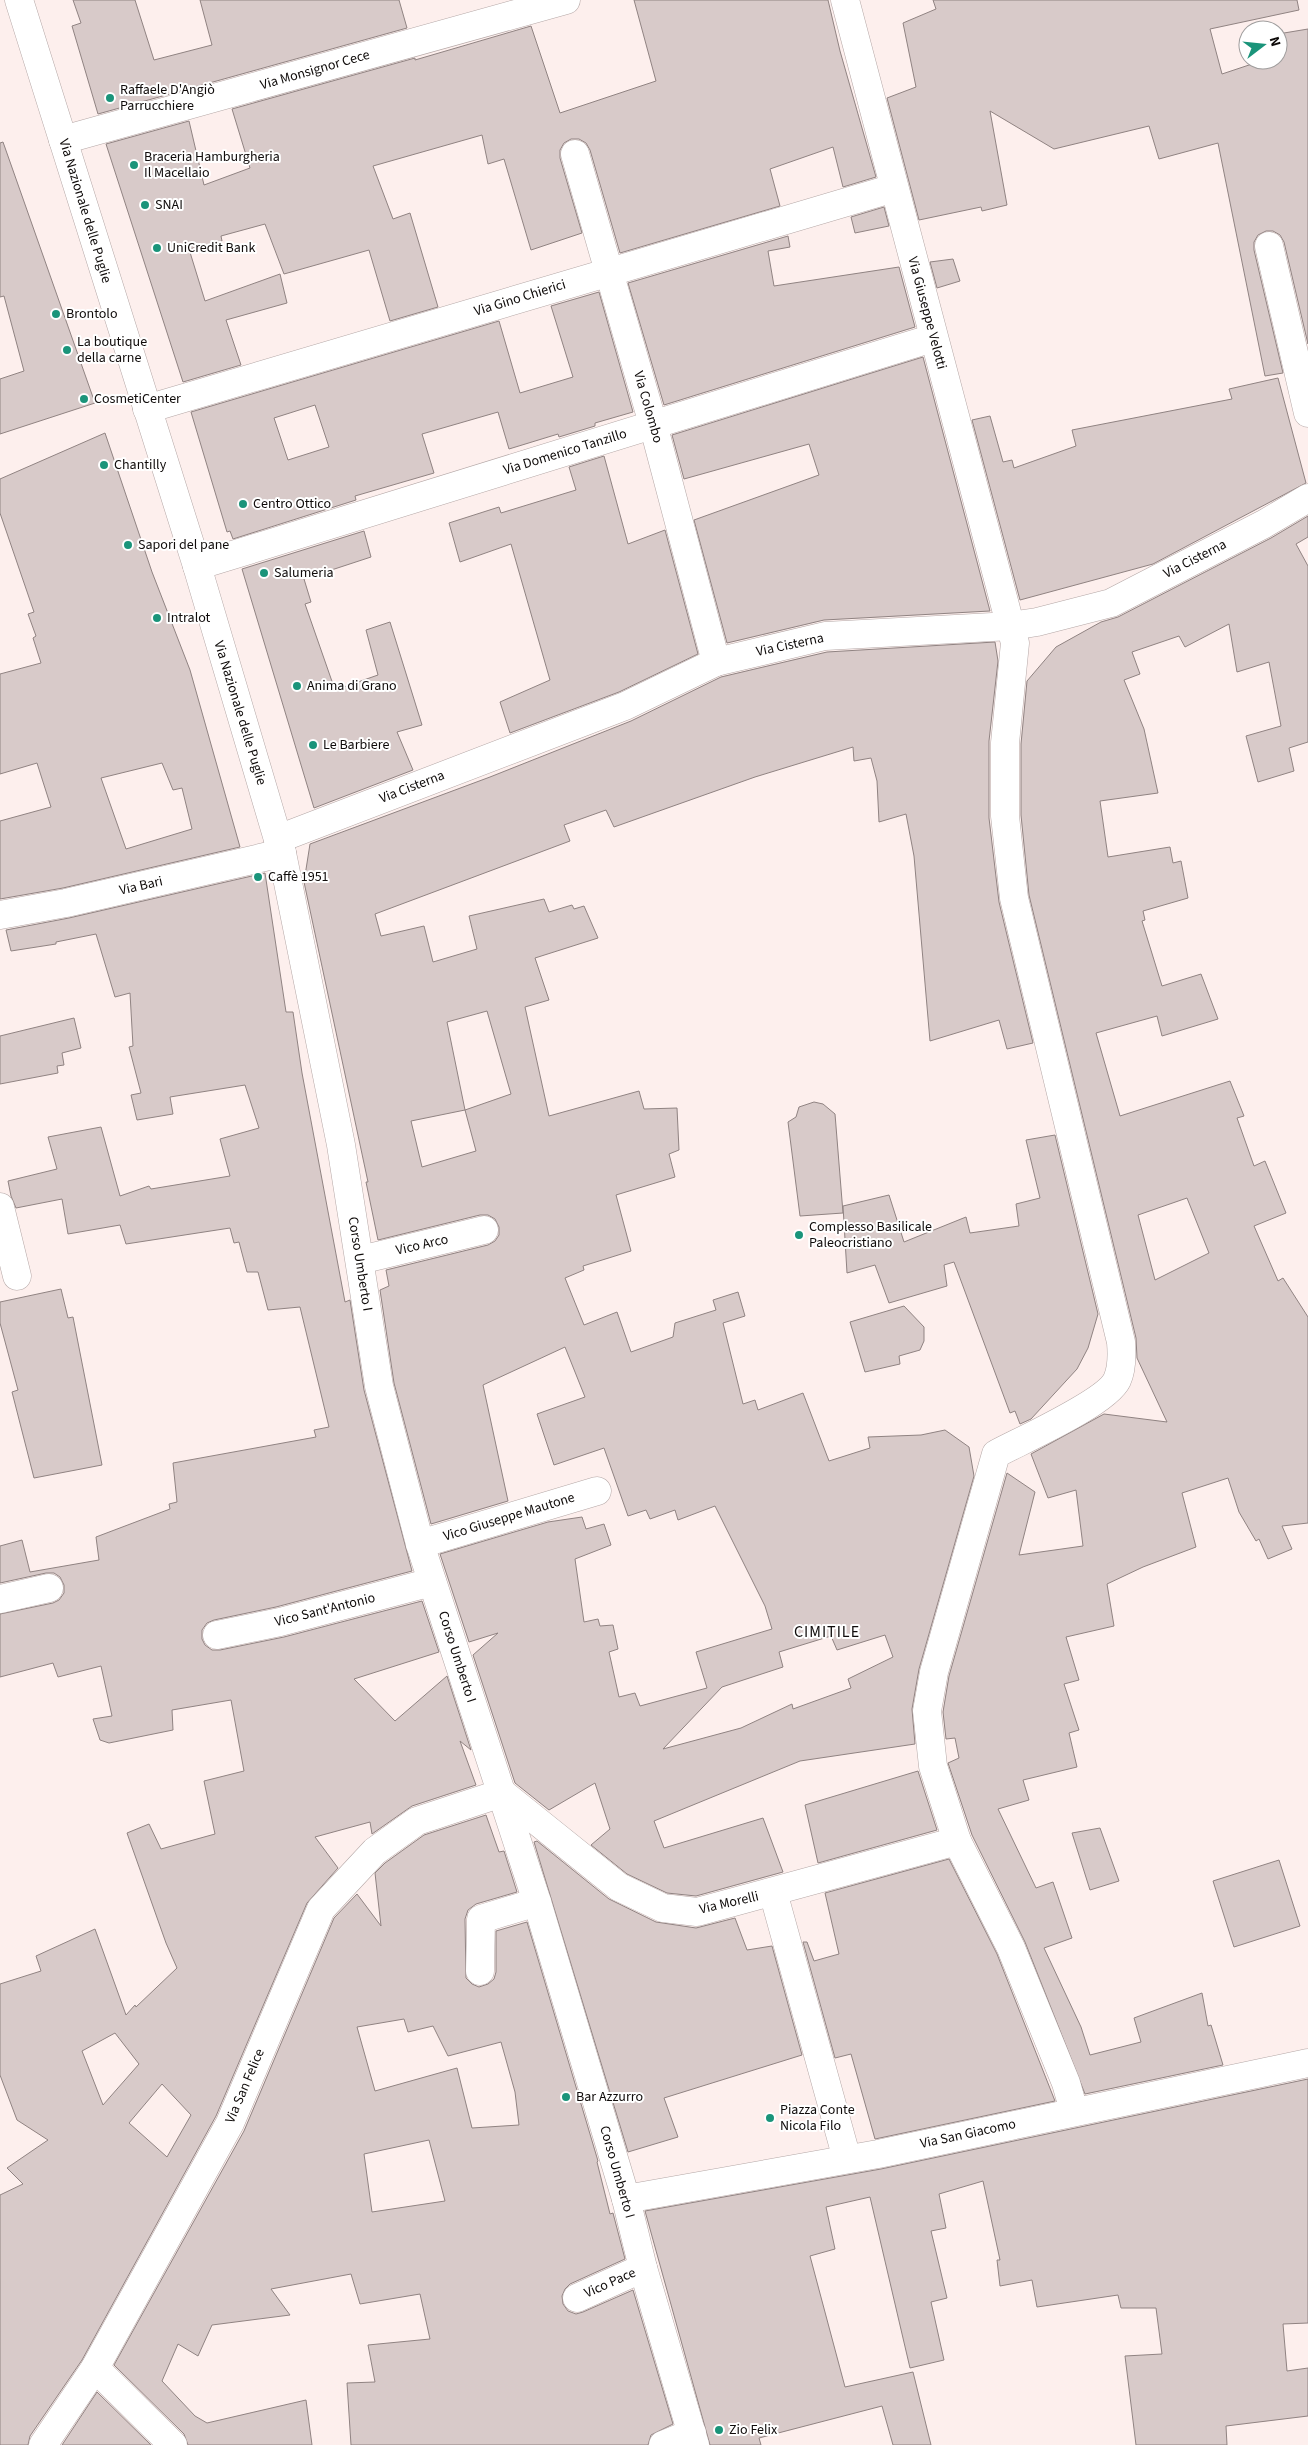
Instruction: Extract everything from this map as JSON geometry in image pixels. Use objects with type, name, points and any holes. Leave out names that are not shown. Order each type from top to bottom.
[{"type":"street","name":"Via Nazionale delle Puglie","points":[[19,0],[197,566],[280,846]]},
{"type":"street","name":"Via Monsignor Cece","points":[[63,140],[566,0]]},
{"type":"street","name":"Via Giuseppe Velotti","points":[[845,0],[1015,643],[1005,743],[1005,816],[1014,898],[1062,1102],[1118,1324],[1122,1356],[1117,1381],[1102,1398],[996,1454],[934,1672],[927,1711],[934,1766],[957,1841],[1011,1948],[1066,2083],[1074,2110]]},
{"type":"street","name":"Via Colombo","points":[[575,154],[653,424],[716,662]]},
{"type":"street","name":"Via Gino Chierici","points":[[147,409],[894,188]]},
{"type":"street","points":[[1269,246],[1308,413]]},
{"type":"street","name":"Via Domenico Tanzillo","points":[[197,566],[933,338]]},
{"type":"street","name":"Via Cisterna","points":[[280,846],[626,706],[716,662],[825,636],[1011,626],[1037,622],[1111,603],[1264,524],[1308,498]]},
{"type":"street","name":"Via Bari","points":[[0,915],[66,903],[280,846]]},
{"type":"street","name":"Corso Umberto I","points":[[280,846],[341,1145],[378,1386],[420,1544],[536,1902],[626,2199],[643,2268],[694,2439]]},
{"type":"street","points":[[0,1207],[17,1276]]},
{"type":"street","name":"Vico Arco","points":[[360,1260],[484,1230]]},
{"type":"street","name":"Vico Giuseppe Mautone","points":[[420,1544],[597,1491]]},
{"type":"street","name":"Vico Sant'Antonio","points":[[217,1635],[280,1622],[432,1582]]},
{"type":"street","points":[[0,1599],[49,1588]]},
{"type":"street","name":"Via Morelli","points":[[502,1793],[620,1887],[663,1908],[697,1912],[957,1841]]},
{"type":"street","name":"Via San Felice","points":[[43,2445],[95,2368],[230,2123],[321,1909],[375,1851],[417,1821],[502,1793]]},
{"type":"street","points":[[773,1892],[846,2159]]},
{"type":"street","points":[[480,1971],[482,1919],[536,1902]]},
{"type":"street","name":"Via San Giacomo","points":[[626,2199],[846,2159],[1074,2110],[1308,2063]]},
{"type":"street","name":"Vico Pace","points":[[577,2298],[643,2268]]},
{"type":"street","points":[[95,2368],[174,2445]]},
{"type":"street","points":[[663,2445],[694,2439]]},
{"type":"building","points":[[73,0],[135,0],[154,60],[212,45],[200,0],[399,0],[407,28],[98,114],[72,26],[81,23]]},
{"type":"building","points":[[634,0],[828,0],[840,51],[876,177],[843,187],[833,147],[770,169],[780,206],[620,253],[590,150],[586,143],[579,139],[571,139],[564,143],[560,150],[560,158],[582,233],[531,250],[504,159],[488,164],[482,135],[373,166],[393,219],[410,213],[438,307],[390,321],[369,250],[284,274],[265,224],[221,236],[222,241],[189,249],[205,301],[280,274],[287,303],[226,320],[241,365],[183,382],[106,144],[189,121],[204,185],[250,168],[232,109],[415,58],[415,60],[531,26],[560,113],[656,81]]},
{"type":"building","points":[[933,0],[1297,0],[1299,10],[1252,20],[1238,20],[1238,23],[1210,29],[1222,74],[1238,69],[1288,70],[1288,32],[1308,29],[1308,344],[1284,242],[1280,235],[1273,231],[1266,231],[1258,235],[1254,242],[1254,250],[1283,373],[1265,376],[1218,143],[1159,159],[1149,126],[1054,149],[990,111],[1007,205],[982,211],[981,207],[919,220],[887,98],[916,87],[903,23],[936,9]]},
{"type":"building","points":[[3,142],[95,403],[0,434],[0,379],[24,371],[4,296],[0,297],[0,143]]},
{"type":"building","points":[[884,207],[889,226],[855,233],[851,217]]},
{"type":"building","points":[[788,236],[790,247],[768,251],[774,286],[899,267],[915,327],[664,405],[628,283]]},
{"type":"building","points":[[953,259],[960,281],[937,288],[930,262]]},
{"type":"building","points":[[599,292],[633,412],[595,423],[595,426],[559,437],[558,434],[509,449],[498,412],[422,434],[434,473],[355,496],[356,500],[233,539],[230,531],[227,532],[191,412],[499,321],[520,393],[573,377],[551,306]],"holes":[[[315,405],[329,447],[288,460],[274,418]]]},
{"type":"building","points":[[923,357],[990,611],[824,620],[727,643],[694,520],[819,475],[809,444],[684,479],[672,435]]},
{"type":"building","points":[[1278,378],[1306,483],[1153,564],[1020,600],[972,420],[990,416],[1003,462],[1012,460],[1014,468],[1076,446],[1072,430],[1232,399],[1229,389]]},
{"type":"building","points":[[105,433],[152,572],[190,670],[240,847],[63,888],[0,899],[0,821],[51,807],[37,763],[0,774],[0,674],[41,663],[33,638],[36,636],[28,614],[34,612],[0,513],[0,479]],"holes":[[[162,763],[173,790],[182,788],[192,829],[126,849],[101,778]]]},
{"type":"building","points":[[604,456],[628,544],[665,530],[698,654],[619,692],[510,733],[500,702],[550,680],[511,544],[460,562],[449,523],[499,507],[501,513],[576,490],[569,467]]},
{"type":"building","points":[[1308,516],[1308,537],[1296,544],[1308,566],[1308,742],[1289,748],[1294,771],[1258,782],[1246,736],[1281,726],[1269,662],[1237,672],[1229,624],[1185,647],[1179,636],[1132,652],[1140,674],[1124,680],[1144,729],[1158,793],[1100,801],[1108,857],[1170,847],[1173,863],[1181,861],[1188,898],[1143,911],[1145,920],[1142,921],[1162,986],[1201,974],[1218,1019],[1162,1036],[1157,1016],[1096,1033],[1120,1116],[1230,1081],[1244,1116],[1237,1118],[1254,1166],[1265,1161],[1286,1213],[1254,1226],[1278,1281],[1283,1278],[1308,1317],[1308,1523],[1282,1526],[1292,1549],[1268,1559],[1259,1539],[1256,1541],[1239,1512],[1228,1478],[1182,1493],[1196,1547],[1143,1567],[1107,1584],[1114,1626],[1066,1637],[1079,1680],[1064,1684],[1079,1730],[1069,1733],[1077,1767],[1023,1780],[1029,1800],[998,1809],[1036,1888],[1053,1882],[1072,1938],[1044,1948],[1081,2027],[1090,2055],[1141,2042],[1134,2018],[1202,1993],[1208,2026],[1211,2025],[1223,2065],[1085,2094],[1025,1942],[972,1835],[948,1763],[959,1758],[955,1738],[946,1739],[943,1712],[949,1676],[1007,1473],[1035,1492],[1019,1555],[1083,1546],[1076,1490],[1048,1498],[1031,1454],[1104,1414],[1167,1422],[1137,1358],[1136,1338],[1029,895],[1021,815],[1021,744],[1027,681],[1056,647],[1101,622],[1118,617],[1271,538]],"holes":[[[1187,1198],[1209,1253],[1155,1280],[1138,1215]]]},
{"type":"building","points":[[364,531],[371,557],[304,579],[311,602],[305,604],[335,690],[378,675],[366,630],[390,622],[422,725],[397,732],[413,770],[314,808],[242,569]]},
{"type":"building","points":[[995,642],[998,661],[989,741],[989,818],[999,902],[1033,1043],[1007,1049],[999,1020],[930,1041],[914,856],[906,814],[879,822],[877,781],[871,758],[854,761],[853,747],[755,777],[614,827],[606,810],[564,825],[570,841],[375,914],[381,936],[424,926],[433,962],[477,949],[469,916],[544,899],[549,912],[572,905],[574,909],[584,906],[598,938],[535,958],[549,1000],[525,1007],[549,1116],[639,1091],[644,1109],[677,1108],[679,1150],[669,1154],[675,1177],[616,1195],[631,1251],[583,1266],[584,1270],[565,1278],[584,1325],[617,1312],[631,1352],[673,1337],[675,1323],[716,1310],[713,1300],[738,1292],[745,1316],[723,1323],[743,1404],[755,1400],[758,1410],[803,1393],[829,1461],[870,1448],[868,1437],[921,1435],[945,1430],[969,1447],[974,1476],[919,1669],[912,1709],[915,1744],[800,1761],[654,1821],[664,1848],[763,1818],[783,1872],[696,1896],[667,1893],[627,1874],[591,1845],[610,1829],[595,1783],[549,1810],[515,1783],[473,1655],[498,1633],[469,1642],[440,1554],[548,1522],[582,1517],[586,1529],[604,1524],[611,1545],[575,1559],[584,1622],[598,1619],[600,1626],[613,1625],[618,1649],[609,1652],[619,1697],[635,1693],[640,1706],[707,1688],[696,1652],[772,1629],[765,1606],[715,1506],[678,1520],[675,1510],[650,1519],[646,1510],[628,1516],[604,1448],[554,1465],[537,1414],[585,1397],[565,1347],[483,1385],[508,1501],[431,1524],[394,1383],[380,1290],[389,1286],[386,1270],[488,1245],[495,1241],[499,1235],[499,1227],[495,1219],[488,1215],[480,1215],[378,1240],[366,1182],[368,1182],[304,882],[310,844],[490,777],[631,721],[721,677],[827,652]],"holes":[[[487,1011],[511,1094],[465,1110],[447,1022]],[[465,1110],[476,1151],[422,1167],[411,1121]],[[885,1635],[893,1657],[848,1679],[851,1688],[793,1709],[792,1704],[741,1728],[663,1749],[722,1687],[783,1667],[779,1652],[831,1636],[837,1650]]]},
{"type":"building","points":[[265,873],[286,1012],[293,1012],[302,1073],[345,1302],[350,1300],[364,1390],[412,1571],[276,1607],[214,1620],[207,1623],[202,1630],[202,1639],[205,1645],[212,1650],[220,1650],[284,1637],[422,1601],[439,1652],[354,1679],[395,1721],[447,1676],[471,1750],[460,1741],[476,1785],[412,1806],[372,1834],[370,1822],[315,1837],[338,1868],[307,1903],[216,2116],[82,2360],[30,2436],[28,2445],[0,2445],[0,2195],[23,2184],[7,2168],[48,2140],[17,2120],[0,2075],[0,1984],[41,1971],[36,1956],[95,1929],[126,2015],[135,2005],[136,2007],[177,1968],[166,1943],[127,1833],[149,1824],[161,1849],[215,1834],[204,1781],[244,1771],[231,1700],[172,1710],[173,1730],[109,1743],[100,1740],[93,1719],[112,1716],[101,1666],[58,1677],[53,1663],[0,1677],[0,1614],[53,1603],[59,1600],[64,1593],[64,1585],[60,1577],[54,1573],[0,1583],[0,1546],[22,1540],[30,1572],[99,1560],[96,1537],[170,1509],[169,1504],[177,1502],[173,1463],[316,1437],[314,1430],[329,1427],[300,1307],[268,1310],[258,1272],[247,1272],[239,1242],[234,1243],[230,1228],[126,1244],[120,1225],[68,1234],[62,1199],[16,1208],[8,1181],[57,1169],[48,1137],[101,1127],[120,1196],[149,1186],[151,1189],[230,1176],[220,1139],[259,1128],[245,1085],[170,1097],[173,1114],[137,1120],[131,1095],[141,1093],[129,1047],[133,1046],[130,993],[115,997],[96,934],[56,942],[56,944],[11,951],[6,930],[69,918]],"holes":[[[115,2033],[139,2064],[103,2105],[82,2051]],[[162,2084],[191,2115],[167,2157],[129,2123]]]},
{"type":"building","points":[[74,1018],[81,1048],[62,1053],[64,1065],[57,1066],[58,1073],[0,1084],[0,1036]]},
{"type":"building","points":[[814,1102],[823,1104],[835,1114],[843,1213],[800,1216],[788,1122],[796,1117],[799,1107]]},
{"type":"building","points":[[1055,1135],[1098,1314],[1088,1348],[1077,1369],[1031,1419],[1020,1424],[1015,1411],[1010,1413],[954,1262],[944,1265],[947,1286],[889,1303],[875,1265],[847,1273],[843,1206],[889,1195],[904,1242],[966,1217],[970,1233],[1019,1226],[1016,1204],[1040,1198],[1026,1140]]},
{"type":"building","points":[[61,1289],[68,1318],[73,1317],[102,1465],[34,1478],[12,1392],[18,1390],[0,1323],[0,1302]]},
{"type":"building","points":[[904,1306],[924,1327],[924,1341],[920,1350],[899,1356],[900,1364],[865,1372],[850,1322]]},
{"type":"building","points":[[918,1771],[937,1830],[818,1863],[805,1805]]},
{"type":"building","points":[[486,1815],[499,1852],[504,1851],[517,1892],[476,1904],[468,1910],[465,1919],[466,1978],[472,1984],[479,1987],[488,1984],[494,1979],[496,1972],[496,1931],[527,1922],[598,2161],[610,2214],[613,2213],[625,2259],[570,2284],[562,2296],[563,2304],[568,2311],[576,2314],[633,2290],[673,2424],[651,2435],[648,2445],[351,2445],[347,2383],[375,2382],[368,2345],[430,2339],[420,2294],[360,2304],[351,2274],[271,2289],[290,2315],[212,2325],[198,2356],[178,2344],[162,2381],[195,2416],[207,2423],[306,2400],[312,2445],[188,2445],[184,2434],[114,2365],[244,2131],[334,1918],[357,1894],[381,1926],[375,1873],[385,1863],[424,1835]],"holes":[[[404,2019],[408,2032],[433,2026],[448,2056],[501,2042],[515,2092],[519,2125],[472,2128],[457,2068],[375,2091],[357,2027]],[[429,2140],[445,2201],[372,2212],[364,2154]]]},
{"type":"building","points":[[1100,1828],[1119,1881],[1090,1890],[1072,1833]]},
{"type":"building","points":[[537,1841],[609,1899],[656,1922],[696,1928],[735,1918],[747,1950],[772,1946],[802,2055],[664,2098],[678,2137],[628,2152],[534,1842]]},
{"type":"building","points":[[949,1859],[997,1954],[1055,2101],[875,2139],[851,2054],[835,2058],[803,1942],[807,1942],[814,1961],[839,1954],[825,1893]]},
{"type":"building","points":[[1279,1860],[1300,1926],[1234,1947],[1213,1881]]},
{"type":"building","points":[[1308,2079],[1308,2323],[1283,2324],[1287,2371],[1308,2368],[1308,2416],[1226,2426],[1227,2445],[1136,2445],[1125,2356],[1162,2354],[1156,2308],[1121,2308],[1118,2295],[1037,2307],[1032,2280],[1000,2286],[997,2260],[1000,2260],[983,2181],[939,2194],[946,2228],[931,2231],[947,2298],[931,2302],[944,2360],[910,2368],[870,2197],[826,2207],[835,2249],[810,2256],[845,2387],[913,2372],[931,2445],[893,2445],[882,2406],[759,2438],[761,2445],[710,2445],[645,2211],[881,2169]]},
{"type":"building","points":[[97,2392],[151,2445],[62,2445]]},
{"type":"place","name":"Raffaele D'Angiò Parrucchiere","points":[[110,98]]},
{"type":"place","name":"Braceria Hamburgheria Il Macellaio","points":[[134,165]]},
{"type":"place","name":"SNAI","points":[[145,205]]},
{"type":"place","name":"UniCredit Bank","points":[[157,248]]},
{"type":"place","name":"Brontolo","points":[[56,314]]},
{"type":"place","name":"La boutique della carne","points":[[67,350]]},
{"type":"place","name":"CosmetiCenter","points":[[84,399]]},
{"type":"place","name":"Chantilly","points":[[104,465]]},
{"type":"place","name":"Centro Ottico","points":[[243,504]]},
{"type":"place","name":"Sapori del pane","points":[[128,545]]},
{"type":"place","name":"Salumeria","points":[[264,573]]},
{"type":"place","name":"Intralot","points":[[157,618]]},
{"type":"place","name":"Anima di Grano","points":[[297,686]]},
{"type":"place","name":"Le Barbiere","points":[[313,745]]},
{"type":"place","name":"Caffè 1951","points":[[258,877]]},
{"type":"place","name":"Complesso Basilicale Paleocristiano","points":[[799,1235]]},
{"type":"place","name":"Bar Azzurro","points":[[566,2097]]},
{"type":"place","name":"Piazza Conte Nicola Filo","points":[[770,2118]]},
{"type":"place","name":"Zio Felix","points":[[719,2430]]},
{"type":"district","name":"CIMITILE","points":[[827,1632]]}]
